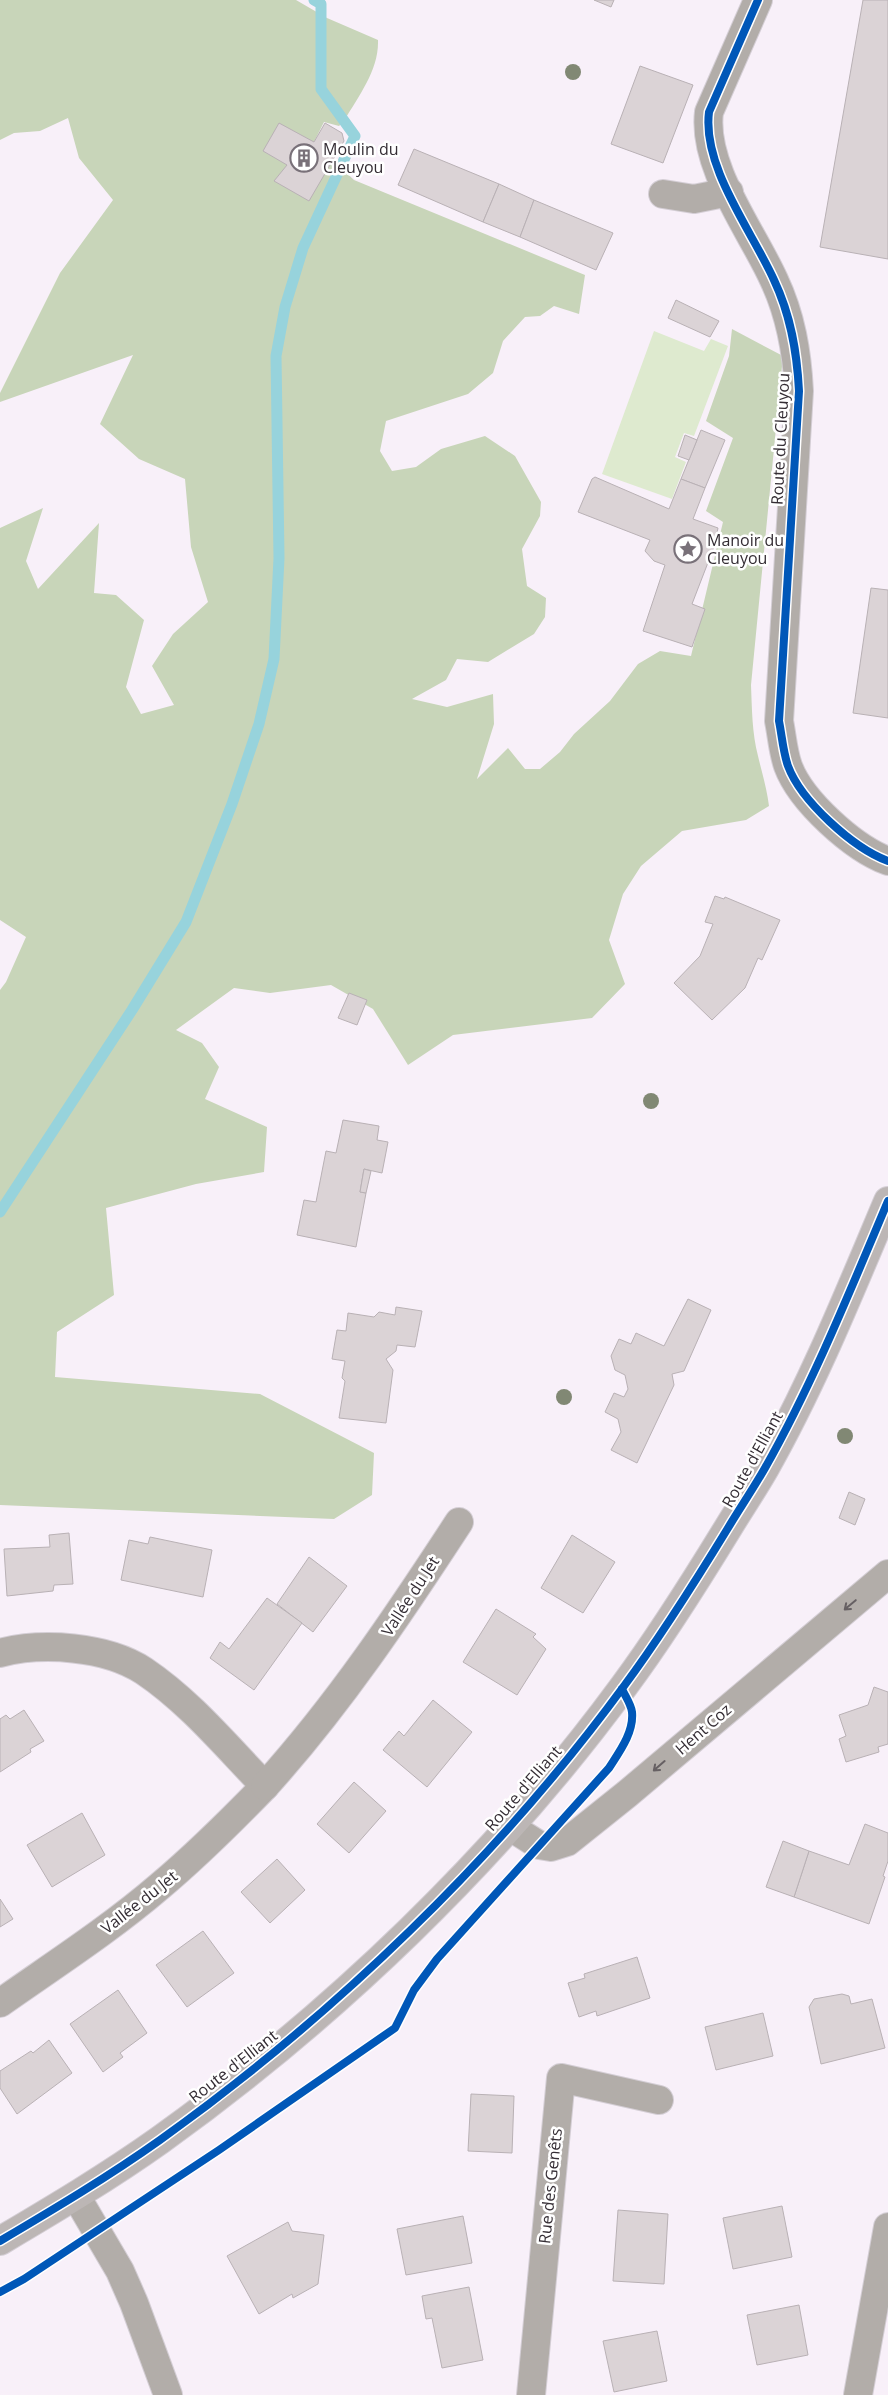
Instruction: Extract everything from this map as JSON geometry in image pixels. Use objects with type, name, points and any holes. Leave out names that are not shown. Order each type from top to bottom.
[{"type":"street","name":"Route du Cleuyou","points":[[758,0],[710,112],[707,128],[710,145],[729,192],[774,280],[787,313],[796,350],[799,391],[779,721],[788,766],[801,790],[822,814],[876,857],[888,861]]},
{"type":"street","points":[[663,194],[694,198],[729,192]]},
{"type":"street","name":"Route d'Elliant","points":[[0,2241],[76,2196],[160,2140],[287,2042],[383,1956],[455,1886],[509,1826],[627,1682],[687,1595],[765,1469],[823,1351],[888,1201]]},
{"type":"street","name":"Vallée du Jet","points":[[0,2003],[80,1947],[159,1887],[228,1825],[312,1732],[346,1689],[394,1623],[459,1522]]},
{"type":"street","name":"Hent Coz","points":[[509,1826],[538,1845],[551,1847],[567,1842],[627,1794],[888,1574]]},
{"type":"street","points":[[0,1653],[16,1649],[62,1647],[115,1658],[142,1670],[196,1713],[265,1786]]},
{"type":"street","name":"Rue des Genêts","points":[[531,2395],[561,2078],[659,2100]]},
{"type":"street","points":[[76,2196],[124,2279],[168,2395]]},
{"type":"street","points":[[858,2395],[888,2227]]},
{"type":"green space","points":[[0,0],[296,0],[327,18],[378,40],[372,72],[344,121],[339,126],[324,122],[314,142],[354,180],[585,275],[579,314],[554,306],[540,316],[525,317],[503,341],[493,373],[468,394],[386,421],[380,451],[392,471],[416,467],[441,449],[485,436],[515,456],[541,502],[540,516],[522,549],[527,586],[546,598],[545,617],[534,634],[488,662],[457,659],[446,680],[412,699],[447,707],[493,694],[494,724],[477,779],[508,748],[525,769],[540,769],[560,752],[574,734],[610,701],[638,664],[660,651],[691,656],[723,522],[706,511],[733,438],[706,421],[729,356],[732,329],[783,356],[751,685],[755,739],[769,806],[746,820],[682,831],[641,866],[623,894],[609,940],[625,984],[592,1018],[453,1035],[408,1065],[373,1009],[331,985],[270,993],[234,988],[176,1030],[202,1043],[219,1067],[205,1099],[267,1127],[264,1172],[196,1184],[106,1208],[114,1295],[57,1332],[55,1377],[260,1394],[374,1453],[372,1495],[334,1519],[0,1505],[0,990],[6,982],[26,937],[0,920],[0,528],[43,508],[26,561],[38,589],[99,523],[94,593],[116,595],[144,620],[126,687],[141,714],[174,705],[152,666],[173,634],[208,602],[191,547],[185,479],[139,459],[100,424],[133,355],[0,402],[0,393],[60,273],[113,200],[79,158],[68,118],[40,131],[14,133],[0,140]]},
{"type":"green space","points":[[654,331],[704,351],[711,339],[728,346],[694,436],[684,433],[675,457],[686,462],[672,499],[602,474]]},
{"type":"building","points":[[594,0],[614,0],[611,7]]},
{"type":"building","points":[[863,0],[888,0],[888,259],[820,247]]},
{"type":"building","points":[[640,66],[693,85],[663,163],[611,144]]},
{"type":"building","name":"Moulin du Cleuyou","points":[[279,123],[314,142],[325,123],[342,133],[344,141],[309,201],[274,181],[287,165],[263,151]]},
{"type":"building","points":[[414,149],[499,184],[483,222],[398,185]]},
{"type":"building","points":[[499,184],[534,200],[520,237],[483,222]]},
{"type":"building","points":[[534,200],[613,233],[596,270],[520,237]]},
{"type":"building","points":[[676,300],[719,321],[710,337],[668,318]]},
{"type":"building","points":[[701,430],[725,440],[705,488],[681,479]]},
{"type":"building","points":[[685,435],[697,440],[689,460],[678,456]]},
{"type":"building","points":[[595,477],[669,509],[681,479],[705,488],[693,519],[718,528],[714,547],[692,604],[705,609],[692,647],[643,631],[665,565],[654,561],[645,551],[650,540],[578,512],[592,479]]},
{"type":"building","points":[[871,588],[888,590],[888,718],[853,713]]},
{"type":"building","points":[[715,896],[724,899],[725,897],[780,920],[762,960],[758,958],[745,988],[712,1020],[674,983],[700,956],[713,924],[705,922]]},
{"type":"building","points":[[349,993],[367,1000],[357,1025],[338,1018]]},
{"type":"building","points":[[343,1120],[379,1126],[377,1140],[388,1142],[382,1173],[364,1169],[360,1192],[366,1193],[356,1247],[297,1235],[304,1200],[316,1202],[326,1151],[336,1153]]},
{"type":"building","points":[[364,1169],[371,1171],[366,1193],[360,1192]]},
{"type":"building","points":[[688,1299],[711,1310],[684,1371],[672,1374],[674,1385],[637,1463],[611,1450],[621,1432],[618,1419],[605,1412],[614,1393],[624,1397],[628,1389],[625,1375],[615,1370],[611,1356],[619,1339],[631,1344],[636,1333],[664,1346]]},
{"type":"building","points":[[396,1307],[422,1311],[415,1347],[397,1345],[396,1351],[386,1359],[393,1370],[386,1423],[339,1418],[345,1381],[342,1378],[345,1361],[332,1359],[337,1330],[346,1331],[348,1313],[374,1317],[379,1312],[395,1315]]},
{"type":"building","points":[[849,1492],[865,1499],[855,1525],[839,1518]]},
{"type":"building","points":[[69,1533],[73,1584],[54,1585],[53,1591],[7,1596],[4,1549],[50,1547],[49,1535]]},
{"type":"building","points":[[572,1535],[615,1562],[583,1613],[541,1588]]},
{"type":"building","points":[[150,1537],[212,1550],[203,1597],[121,1580],[129,1540],[148,1544]]},
{"type":"building","points":[[309,1557],[347,1586],[313,1632],[277,1604]]},
{"type":"building","points":[[267,1598],[302,1623],[254,1690],[210,1658],[220,1642],[229,1649]]},
{"type":"building","points":[[496,1609],[536,1634],[533,1637],[546,1649],[517,1695],[463,1662]]},
{"type":"building","points":[[874,1687],[888,1692],[888,1744],[878,1747],[879,1752],[846,1762],[839,1739],[846,1736],[839,1715],[868,1705]]},
{"type":"building","points":[[433,1700],[472,1732],[427,1787],[383,1750],[399,1731],[404,1736]]},
{"type":"building","points":[[24,1710],[44,1741],[30,1749],[31,1752],[0,1772],[0,1719],[6,1715],[10,1719]]},
{"type":"building","points":[[354,1782],[386,1811],[349,1853],[317,1824]]},
{"type":"building","points":[[82,1813],[105,1855],[52,1887],[27,1845]]},
{"type":"building","points":[[865,1824],[888,1833],[888,1861],[883,1876],[885,1877],[869,1924],[794,1897],[809,1851],[849,1865]]},
{"type":"building","points":[[783,1841],[809,1851],[794,1897],[766,1887]]},
{"type":"building","points":[[277,1859],[305,1890],[270,1923],[241,1892]]},
{"type":"building","points":[[0,1899],[13,1919],[0,1927]]},
{"type":"building","points":[[203,1931],[234,1973],[187,2007],[156,1965]]},
{"type":"building","points":[[637,1957],[650,1998],[597,2016],[596,2011],[579,2017],[568,1983],[585,1978],[584,1974]]},
{"type":"building","points":[[118,1990],[147,2033],[120,2053],[123,2057],[103,2072],[70,2024]]},
{"type":"building","points":[[842,1994],[849,1996],[851,2004],[872,1999],[885,2048],[821,2064],[809,2007],[814,1999]]},
{"type":"building","points":[[763,2013],[773,2056],[716,2070],[705,2027]]},
{"type":"building","points":[[49,2040],[72,2073],[17,2114],[0,2088],[0,2071],[31,2051],[33,2053]]},
{"type":"building","points":[[471,2094],[514,2096],[512,2153],[468,2151]]},
{"type":"building","points":[[782,2206],[792,2257],[733,2269],[723,2218]]},
{"type":"building","points":[[618,2210],[668,2214],[664,2284],[613,2281]]},
{"type":"building","points":[[463,2216],[472,2263],[406,2275],[397,2229]]},
{"type":"building","points":[[288,2222],[292,2231],[324,2235],[318,2284],[293,2298],[292,2294],[259,2314],[227,2256]]},
{"type":"building","points":[[469,2287],[483,2360],[442,2368],[432,2318],[426,2319],[422,2296]]},
{"type":"building","points":[[799,2305],[808,2355],[757,2365],[747,2315]]},
{"type":"building","points":[[657,2331],[667,2381],[614,2392],[603,2341]]},
{"type":"waterway","points":[[0,1212],[132,1010],[186,922],[232,804],[259,724],[274,659],[279,558],[276,356],[285,307],[303,248],[355,136],[321,89],[321,4],[314,0]]},
{"type":"cycle path","points":[[758,0],[709,112],[709,133],[713,155],[721,176],[765,261],[785,307],[797,362],[799,391],[779,721],[788,766],[804,794],[830,822],[859,846],[888,861]]},
{"type":"cycle path","points":[[0,2241],[140,2154],[224,2092],[288,2041],[410,1931],[523,1812],[575,1750],[638,1667],[691,1588],[760,1476],[783,1436],[815,1370],[888,1201]]},
{"type":"cycle path","points":[[0,2292],[24,2279],[219,2150],[395,2028],[414,1990],[437,1959],[609,1768],[618,1755],[629,1734],[632,1719],[632,1712],[622,1689]]},
{"type":"place","name":"Moulin du Cleuyou","points":[[304,158]]},
{"type":"place","name":"Manoir du Cleuyou","points":[[688,549]]}]
